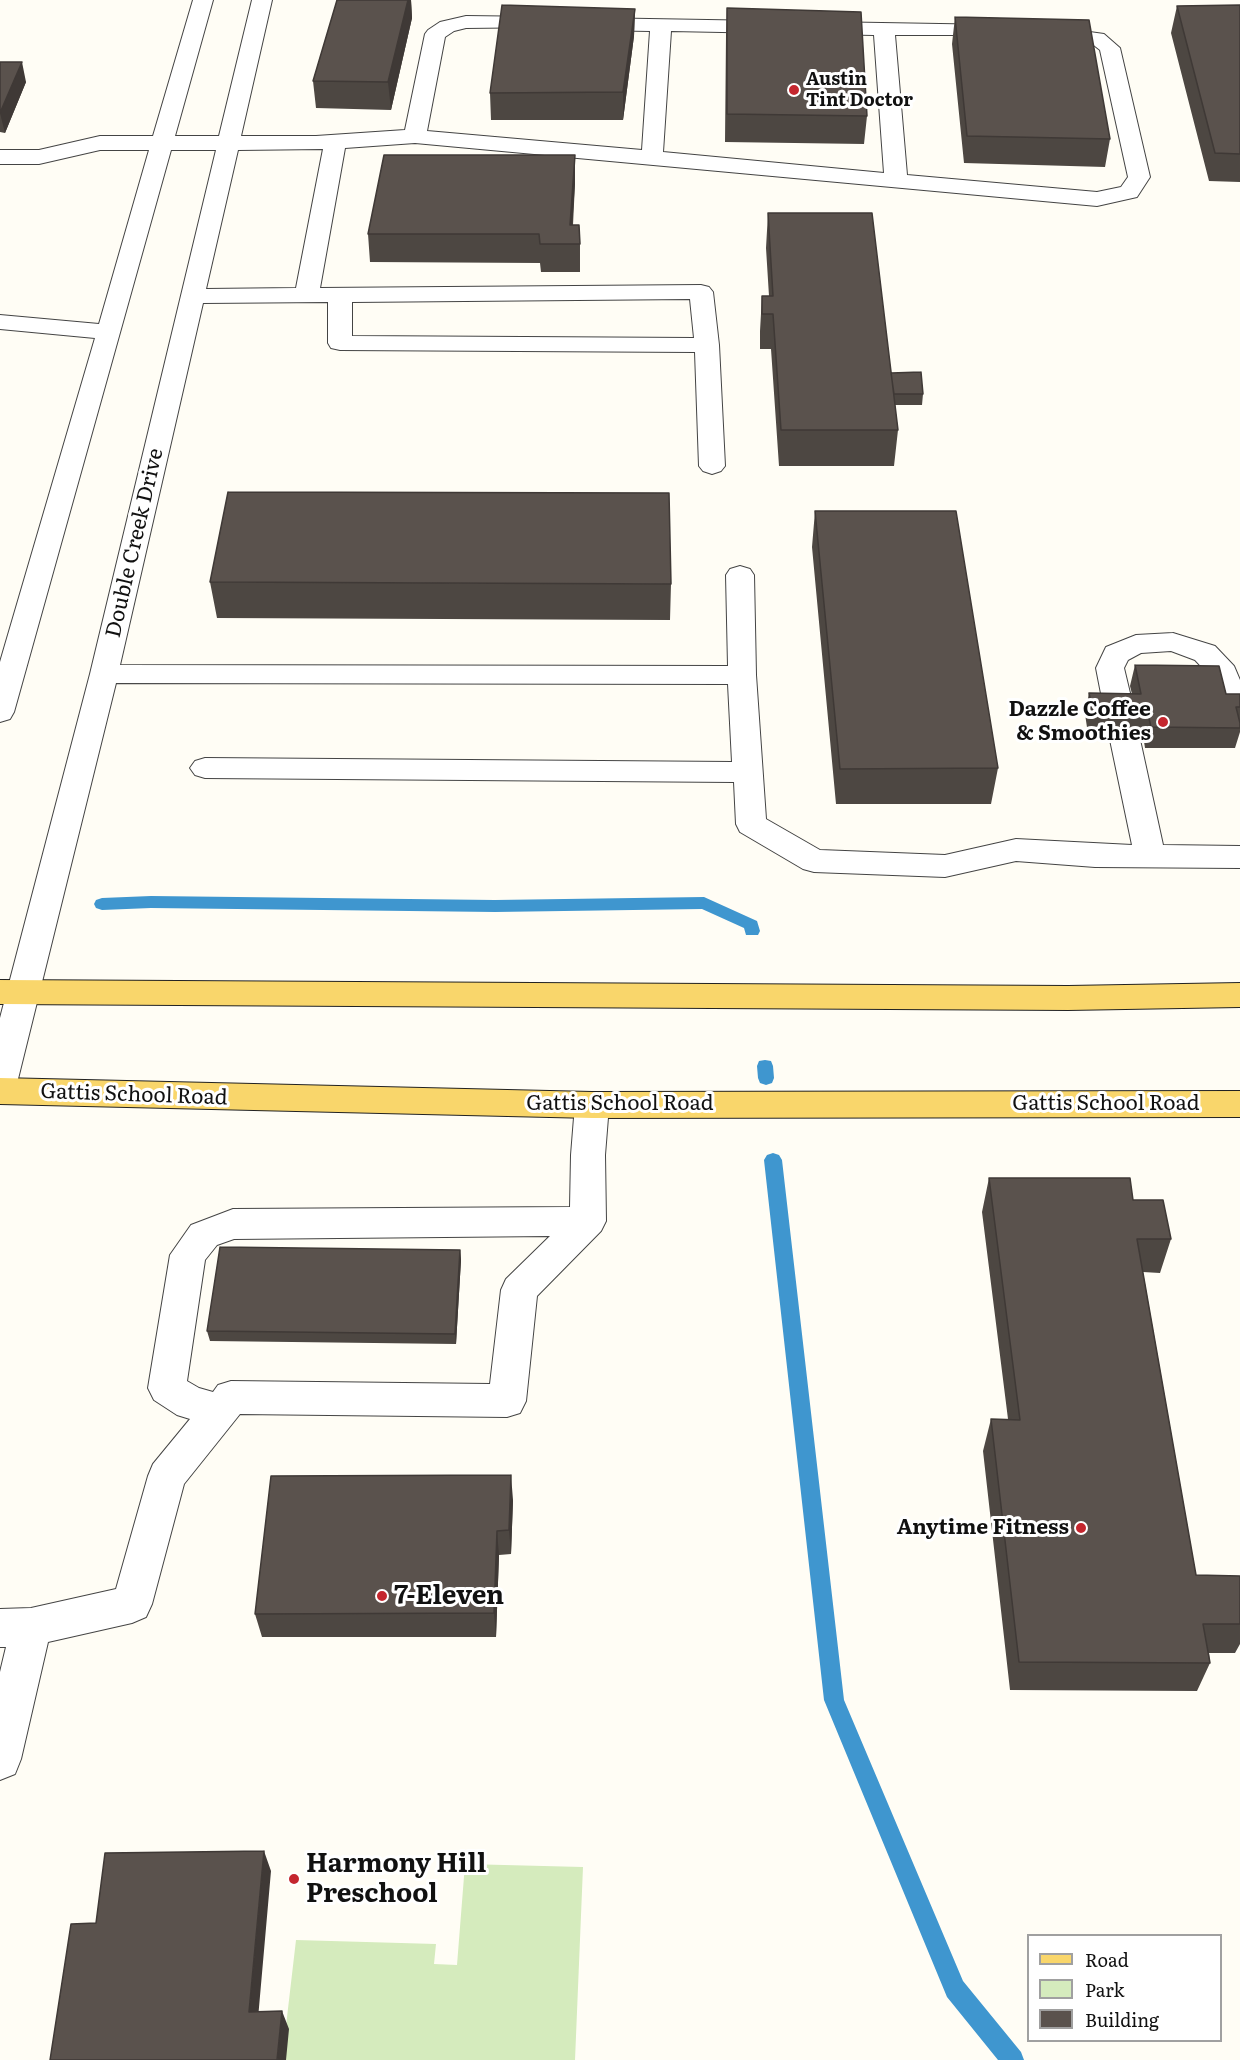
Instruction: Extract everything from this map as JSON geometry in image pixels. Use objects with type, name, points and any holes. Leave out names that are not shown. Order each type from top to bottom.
[{"type":"main road","points":[[12,992],[1056,998],[1240,995]]},
{"type":"main road","name":"Gattis School Road","points":[[0,1091],[592,1104],[1240,1104]]},
{"type":"street","points":[[0,712],[203,0]]},
{"type":"street","name":"Double Creek Drive","points":[[0,1083],[12,992],[104,674],[262,0]]},
{"type":"street","points":[[0,157],[39,157],[100,143],[229,144],[415,136],[1097,199],[1129,192],[1139,177],[1110,48],[1096,38],[1062,32],[466,22],[447,26],[435,34],[415,136]]},
{"type":"street","points":[[652,158],[661,25]]},
{"type":"street","points":[[884,29],[896,180]]},
{"type":"street","points":[[307,295],[335,141]]},
{"type":"street","points":[[192,296],[701,292],[707,345],[712,466]]},
{"type":"street","points":[[340,294],[340,343],[707,345]]},
{"type":"street","points":[[0,322],[109,332]]},
{"type":"street","points":[[740,575],[742,675],[751,824],[814,861],[945,866],[1016,850],[1095,856],[1240,857]]},
{"type":"street","points":[[1150,856],[1110,668],[1116,654],[1136,644],[1173,642],[1204,653],[1224,673],[1237,727]]},
{"type":"street","points":[[104,674],[742,675]]},
{"type":"street","points":[[205,768],[748,772]]},
{"type":"street","points":[[0,1759],[16,1628],[132,1604],[167,1476],[231,1397],[507,1401],[519,1290],[588,1221],[588,1155],[592,1104]]},
{"type":"street","points":[[221,1410],[190,1403],[167,1388],[188,1255],[204,1235],[233,1224],[588,1221]]},
{"type":"green space","points":[[465,1864],[583,1867],[575,2060],[282,2060],[296,1940],[436,1944],[434,1964],[457,1965]]},
{"type":"building","points":[[337,0],[408,0],[388,82],[313,81]]},
{"type":"building","points":[[502,5],[635,9],[623,92],[490,93]]},
{"type":"building","points":[[1240,5],[1240,154],[1215,153],[1177,6]]},
{"type":"building","name":"Austin Tint Doctor","points":[[727,8],[861,12],[867,116],[727,114]]},
{"type":"building","points":[[955,17],[1089,20],[1110,139],[967,136]]},
{"type":"building","points":[[0,62],[22,62],[0,113]]},
{"type":"building","points":[[384,155],[575,155],[570,225],[579,225],[580,244],[540,244],[539,234],[368,234]]},
{"type":"building","points":[[768,213],[872,213],[898,430],[781,430],[773,314],[762,314],[762,296],[773,296]]},
{"type":"building","points":[[921,372],[923,394],[894,394],[891,373]]},
{"type":"building","points":[[228,492],[669,493],[671,584],[210,582]]},
{"type":"building","points":[[815,511],[956,511],[998,768],[840,769]]},
{"type":"building","points":[[1135,665],[1219,666],[1226,694],[1240,694],[1240,707],[1236,707],[1240,728],[1151,727],[1148,714],[1093,713],[1089,693],[1141,694]]},
{"type":"building","name":"Anytime Fitness","points":[[989,1178],[1130,1178],[1133,1200],[1163,1200],[1171,1239],[1137,1239],[1196,1575],[1240,1576],[1240,1624],[1203,1624],[1210,1663],[1019,1662],[991,1419],[1020,1420]]},
{"type":"building","points":[[220,1247],[460,1250],[455,1334],[207,1331]]},
{"type":"building","name":"7-Eleven","points":[[511,1475],[509,1530],[497,1531],[494,1613],[255,1614],[271,1476]]},
{"type":"building","points":[[264,1851],[249,2012],[282,2011],[277,2060],[50,2060],[71,1924],[96,1923],[105,1853]]},
{"type":"waterway","points":[[102,904],[151,902],[495,906],[704,903],[751,925],[752,931]]},
{"type":"waterway","points":[[765,1066],[766,1078]]},
{"type":"waterway","points":[[773,1160],[834,1700],[955,1989],[1013,2060]]},
{"type":"place","name":"Austin Tint Doctor","points":[[794,90]]},
{"type":"place","name":"Dazzle Coffee & Smoothies","points":[[1163,722]]},
{"type":"place","name":"Anytime Fitness","points":[[1081,1528]]},
{"type":"place","name":"7-Eleven","points":[[382,1596]]},
{"type":"place","name":"Harmony Hill Preschool","points":[[294,1879]]}]
